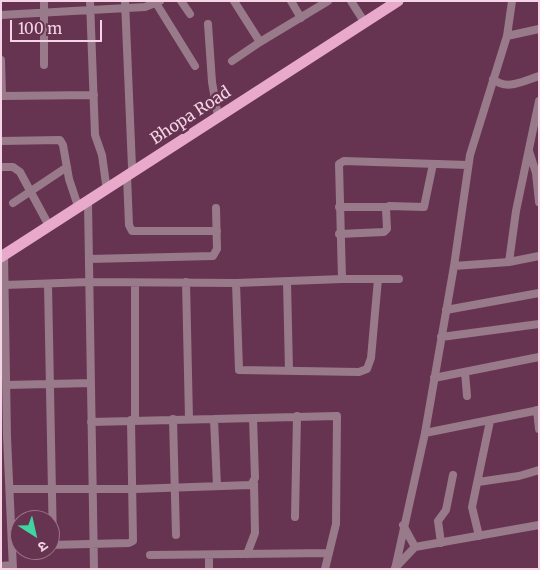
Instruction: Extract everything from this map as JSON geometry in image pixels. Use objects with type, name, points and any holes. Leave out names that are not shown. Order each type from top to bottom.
[{"type":"main road","name":"Bhopa Road","points":[[2,255],[363,21],[387,1]]},
{"type":"main road","name":"Bhopa Road","points":[[2,255],[47,222],[82,203],[106,184],[130,172],[217,111],[398,1]]},
{"type":"street","points":[[44,1],[44,65]]},
{"type":"street","points":[[181,1],[190,14]]},
{"type":"street","points":[[234,1],[260,42]]},
{"type":"street","points":[[290,1],[301,18]]},
{"type":"street","points":[[351,1],[363,21]]},
{"type":"street","points":[[395,568],[425,433],[454,266],[468,165],[507,36],[512,1]]},
{"type":"street","points":[[1,15],[45,12],[90,5],[125,4],[145,7],[158,2],[195,66]]},
{"type":"street","points":[[232,61],[324,2]]},
{"type":"street","points":[[125,4],[130,172],[129,225],[132,231],[216,231]]},
{"type":"street","points":[[90,5],[95,135],[102,156],[106,184]]},
{"type":"street","points":[[208,24],[212,82],[217,111]]},
{"type":"street","points":[[507,36],[539,29]]},
{"type":"street","points":[[1,60],[2,96],[94,95]]},
{"type":"street","points":[[494,79],[499,84],[508,86],[539,76]]},
{"type":"street","points":[[509,262],[516,210],[539,101]]},
{"type":"street","points":[[1,141],[60,140],[63,145],[67,167],[82,203],[89,258],[94,569]]},
{"type":"street","points":[[529,151],[536,173],[539,202]]},
{"type":"street","points":[[342,279],[339,234],[341,162],[400,161],[468,165]]},
{"type":"street","points":[[339,207],[424,207],[433,164]]},
{"type":"street","points":[[1,167],[17,168],[47,222]]},
{"type":"street","points":[[13,203],[67,167]]},
{"type":"street","points":[[339,234],[384,232],[386,229],[386,207]]},
{"type":"street","points":[[89,258],[213,256],[217,249],[216,208]]},
{"type":"street","points":[[2,255],[5,285],[11,510]]},
{"type":"street","points":[[454,266],[509,262],[539,256]]},
{"type":"street","points":[[236,283],[239,370],[359,372],[367,369],[369,366],[378,279]]},
{"type":"street","points":[[5,285],[89,282],[236,283],[399,279]]},
{"type":"street","points":[[186,282],[189,419]]},
{"type":"street","points":[[286,282],[289,371]]},
{"type":"street","points":[[60,545],[129,543],[133,540],[135,283]]},
{"type":"street","points":[[48,284],[52,510]]},
{"type":"street","points":[[446,310],[539,293]]},
{"type":"street","points":[[441,337],[539,324]]},
{"type":"street","points":[[434,378],[539,357]]},
{"type":"street","points":[[465,372],[467,396]]},
{"type":"street","points":[[7,385],[91,383]]},
{"type":"street","points":[[425,433],[538,410],[539,429]]},
{"type":"street","points":[[91,422],[334,415],[338,418],[336,524],[325,569]]},
{"type":"street","points":[[295,517],[297,416]]},
{"type":"street","points":[[214,418],[217,486]]},
{"type":"street","points":[[247,554],[255,533],[253,418]]},
{"type":"street","points":[[173,419],[176,534]]},
{"type":"street","points":[[478,536],[472,509],[490,421]]},
{"type":"street","points":[[478,482],[519,476],[539,470]]},
{"type":"street","points":[[441,543],[438,521],[445,512],[453,475]]},
{"type":"street","points":[[10,489],[134,489],[176,486],[243,486],[254,483]]},
{"type":"street","points":[[404,525],[415,547]]},
{"type":"street","points":[[395,568],[415,547],[539,525]]},
{"type":"street","points":[[209,554],[209,569]]},
{"type":"street","points":[[150,555],[329,554]]},
{"type":"street","points":[[1,566],[12,567]]}]
